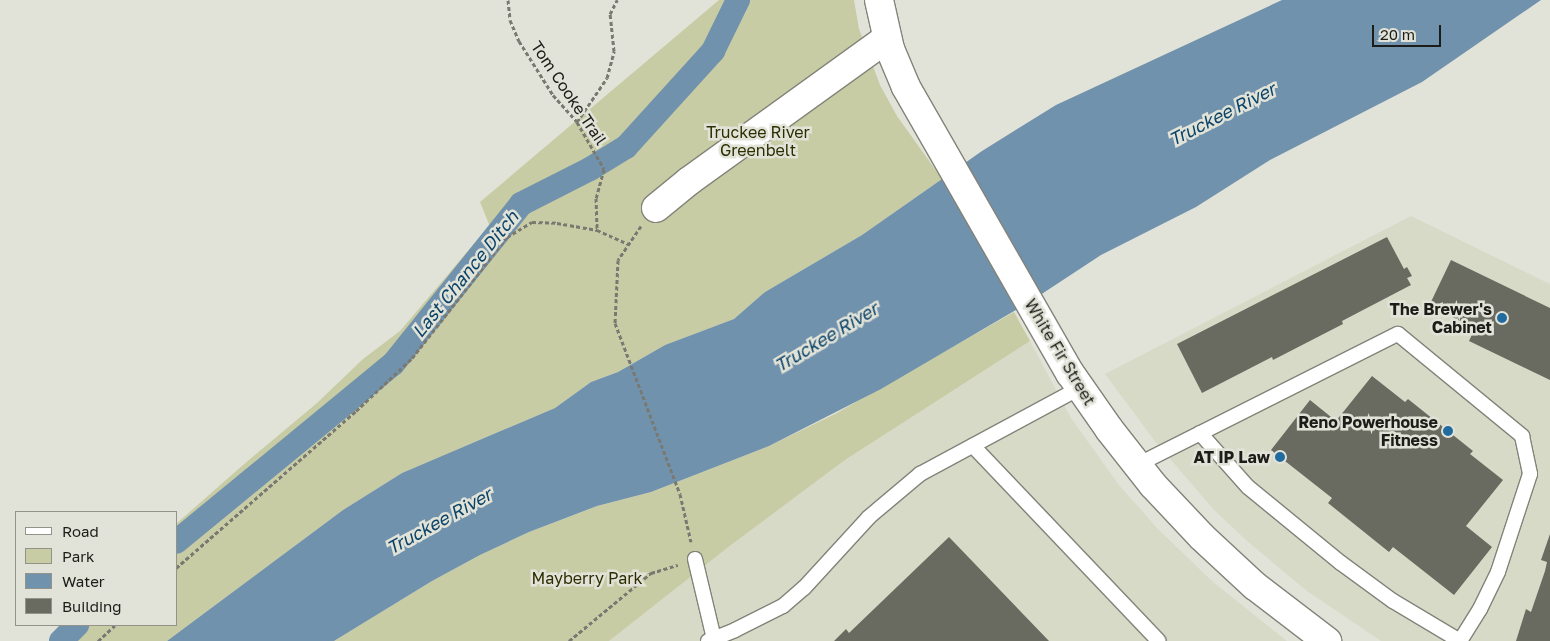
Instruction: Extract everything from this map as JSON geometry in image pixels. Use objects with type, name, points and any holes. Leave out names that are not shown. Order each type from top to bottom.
[{"type":"street","name":"White Fir Street","points":[[878,0],[887,38],[906,87],[1040,322],[1080,388],[1137,465],[1202,537],[1255,586],[1327,641]]},
{"type":"street","points":[[656,208],[689,181],[887,38]]},
{"type":"lane","points":[[1137,465],[1200,433],[1398,334],[1522,436],[1530,474],[1498,572],[1480,609],[1460,641],[1393,601],[1333,558],[1248,486],[1200,433]]},
{"type":"lane","points":[[695,559],[711,640],[759,619],[783,606],[804,588],[869,517],[920,474],[1080,388]]},
{"type":"lane","points":[[973,446],[1159,641]]},
{"type":"path","name":"Tom Cooke Trail","points":[[508,0],[510,20],[519,41],[553,95],[577,122],[604,169],[596,198],[597,230]]},
{"type":"path","points":[[577,122],[607,78],[614,51],[610,14],[617,0]]},
{"type":"path","points":[[569,641],[651,573],[695,559],[680,494],[615,323],[618,260],[656,208]]},
{"type":"path","points":[[178,566],[356,411],[412,358],[507,237],[532,222],[556,223],[597,230],[628,244]]},
{"type":"path","points":[[98,641],[114,626]]},
{"type":"shaded area","points":[[1411,216],[1550,284],[1550,641],[1381,641],[1307,591],[1247,541],[1213,509],[1154,440],[1105,374]]},
{"type":"shaded area","points":[[1030,341],[1071,418],[1119,485],[1158,529],[1212,581],[1287,641],[609,641],[731,545],[845,460]]},
{"type":"green space","name":"Truckee River Greenbelt","points":[[719,0],[854,0],[859,29],[880,85],[897,116],[942,179],[862,235],[765,292],[734,319],[665,345],[618,372],[591,382],[555,408],[402,473],[343,510],[167,641],[50,641],[65,626],[178,626],[178,522],[317,403],[363,359],[400,331],[478,239],[493,234],[480,202]]},
{"type":"green space","name":"Mayberry Park","points":[[1014,312],[1030,341],[845,460],[731,545],[609,641],[334,641],[432,581],[480,555],[529,532],[597,506],[651,492],[769,446],[835,414]]},
{"type":"water","name":"Truckee River","points":[[1282,0],[1541,0],[1422,82],[1270,160],[1196,207],[1101,255],[1028,303],[881,389],[769,446],[651,492],[597,506],[529,532],[480,555],[432,581],[334,641],[167,641],[343,510],[402,473],[555,408],[591,382],[618,372],[665,345],[734,319],[765,292],[862,235],[982,151],[1056,105]]},
{"type":"building","points":[[1387,237],[1404,269],[1407,267],[1412,276],[1407,278],[1411,285],[1342,321],[1343,324],[1273,360],[1272,357],[1202,393],[1177,344]]},
{"type":"building","name":"The Brewer's Cabinet","points":[[1451,260],[1550,308],[1550,380],[1469,341],[1475,328],[1429,306]]},
{"type":"building","points":[[1372,376],[1405,402],[1408,399],[1473,451],[1470,454],[1503,480],[1466,526],[1492,547],[1454,595],[1393,547],[1389,552],[1328,503],[1332,498],[1271,450],[1310,400],[1336,421]]},
{"type":"building","points":[[1550,534],[1550,641],[1516,641],[1526,609],[1531,612],[1545,571],[1547,562],[1541,560]]},
{"type":"building","points":[[949,537],[1049,641],[834,641],[846,629],[849,633]]},
{"type":"waterway","name":"Last Chance Ditch","points":[[178,540],[393,364],[521,204],[590,169],[626,147],[713,51],[738,0]]},
{"type":"waterway","name":"Last Chance Ditch","points":[[61,641],[76,626]]},
{"type":"place","name":"The Brewer's Cabinet","points":[[1502,318]]},
{"type":"place","name":"Reno Powerhouse Fitness","points":[[1448,431]]},
{"type":"place","name":"AT IP Law","points":[[1280,457]]}]
